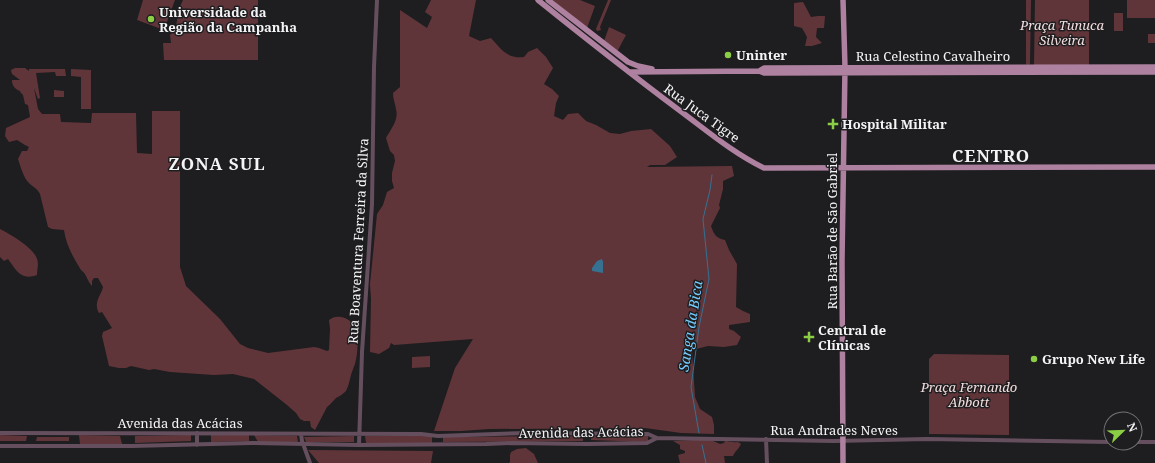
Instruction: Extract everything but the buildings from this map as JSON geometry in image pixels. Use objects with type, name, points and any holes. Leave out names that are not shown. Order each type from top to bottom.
[{"type":"main road","name":"Rua Juca Tigre","points":[[538,0],[628,72],[751,162],[764,168],[843,168]]},
{"type":"main road","name":"Rua Celestino Cavalheiro","points":[[548,0],[628,62],[638,66],[662,71]]},
{"type":"main road","name":"Rua Barão de São Gabriel","points":[[843,0],[843,463]]},
{"type":"main road","name":"Rua Celestino Cavalheiro","points":[[844,70],[1155,67]]},
{"type":"main road","name":"Rua Celestino Cavalheiro","points":[[628,72],[759,71],[764,68],[1155,72]]},
{"type":"main road","points":[[843,168],[1155,167]]},
{"type":"street","name":"Rua Boaventura Ferreira da Silva","points":[[360,435],[362,352],[372,204],[374,67],[377,0]]},
{"type":"street","name":"Avenida das Acácias","points":[[0,433],[421,434],[438,436],[526,433],[648,434],[657,438]]},
{"type":"street","points":[[197,433],[197,445]]},
{"type":"street","points":[[300,434],[310,463]]},
{"type":"street","points":[[359,446],[360,435]]},
{"type":"street","name":"Avenida das Acácias","points":[[0,446],[128,446],[302,442],[359,446],[512,443],[587,444],[647,443],[657,438]]},
{"type":"street","name":"Rua Andrades Neves","points":[[657,438],[843,440],[927,439],[1103,442]]},
{"type":"street","points":[[766,439],[767,463]]},
{"type":"street","points":[[1143,442],[1155,442]]},
{"type":"green space","points":[[143,0],[175,0],[164,30],[137,20]]},
{"type":"green space","points":[[183,0],[258,0],[258,60],[164,60],[163,43],[171,43],[170,35],[175,29],[177,13]]},
{"type":"green space","points":[[431,0],[476,0],[469,36],[480,41],[491,38],[509,55],[518,57],[524,57],[528,52],[537,48],[546,57],[553,68],[544,84],[559,96],[556,103],[554,116],[563,120],[568,114],[578,113],[586,121],[610,133],[620,134],[631,131],[651,129],[670,146],[677,157],[665,165],[650,165],[647,167],[732,166],[734,176],[723,181],[723,189],[719,205],[720,208],[711,226],[716,236],[725,240],[737,264],[736,307],[750,314],[750,322],[729,325],[729,329],[741,337],[737,345],[724,347],[708,346],[692,350],[695,397],[700,409],[712,417],[714,434],[681,433],[645,428],[489,429],[434,431],[455,368],[473,339],[394,345],[391,343],[389,348],[379,354],[370,352],[370,284],[377,214],[383,205],[387,192],[394,188],[392,173],[395,161],[394,155],[390,151],[386,138],[394,124],[397,113],[393,93],[400,87],[400,10],[427,28],[432,17],[425,12]]},
{"type":"green space","points":[[552,0],[580,0],[595,6],[587,28]]},
{"type":"green space","points":[[608,0],[611,0],[600,27],[601,30],[597,31],[596,29]]},
{"type":"green space","points":[[1026,0],[1031,0],[1030,64],[1028,65],[1026,64]]},
{"type":"green space","name":"Praça Tunuca Silveira","points":[[1035,0],[1089,0],[1089,65],[1034,65]]},
{"type":"green space","points":[[1127,0],[1155,0],[1155,18],[1127,18]]},
{"type":"green space","points":[[803,2],[811,17],[825,16],[824,28],[817,28],[816,37],[822,43],[812,46],[805,46],[807,37],[802,28],[794,26],[794,3]]},
{"type":"green space","points":[[1114,13],[1123,13],[1123,31],[1114,31]]},
{"type":"green space","points":[[609,27],[626,35],[617,52],[604,41]]},
{"type":"green space","points":[[1148,34],[1155,34],[1155,43],[1148,43]]},
{"type":"green space","points":[[15,68],[25,68],[29,71],[29,69],[65,69],[66,76],[56,76],[55,72],[36,73],[40,98],[38,99],[34,88],[38,109],[42,114],[60,114],[61,122],[91,123],[92,113],[136,113],[137,153],[152,154],[152,111],[180,111],[180,267],[186,286],[220,319],[240,344],[248,348],[268,353],[314,347],[327,351],[329,350],[329,320],[333,317],[348,319],[355,329],[358,343],[356,358],[346,391],[327,407],[315,430],[311,427],[310,421],[300,419],[287,405],[254,379],[233,374],[214,375],[170,372],[154,369],[149,370],[131,366],[119,368],[109,366],[102,336],[103,332],[112,328],[102,312],[99,313],[97,309],[97,302],[103,287],[98,278],[94,278],[92,281],[92,286],[90,284],[85,273],[81,270],[70,251],[64,230],[52,229],[48,227],[40,194],[38,190],[25,178],[18,159],[22,151],[27,151],[29,147],[17,140],[9,142],[5,136],[6,128],[30,117],[28,105],[25,104],[23,95],[13,86],[12,80],[20,80],[12,74],[11,70]]},
{"type":"green space","points":[[71,69],[91,70],[91,109],[81,109],[81,77],[71,76]]},
{"type":"green space","points":[[54,90],[64,91],[64,97],[54,97]]},
{"type":"green space","points":[[0,229],[10,234],[31,250],[38,262],[37,275],[27,277],[16,270],[8,259],[4,261],[0,257]]},
{"type":"green space","name":"Praça Fernando Abbott","points":[[934,354],[1009,355],[1009,435],[929,434],[929,359]]},
{"type":"green space","points":[[430,356],[430,367],[412,368],[412,357]]},
{"type":"green space","points":[[0,435],[27,436],[26,441],[0,441]]},
{"type":"green space","points":[[79,435],[120,436],[122,444],[80,444]]},
{"type":"green space","points":[[191,435],[191,441],[135,443],[135,436]]},
{"type":"green space","points":[[211,435],[249,435],[249,441],[211,442]]},
{"type":"green space","points":[[254,435],[297,436],[298,442],[258,442]]},
{"type":"green space","points":[[354,436],[354,442],[306,442],[304,437]]},
{"type":"green space","points":[[365,436],[432,436],[432,443],[366,443]]},
{"type":"green space","points":[[583,436],[583,441],[443,442],[443,437]]},
{"type":"green space","points":[[591,436],[648,436],[648,442],[591,440]]},
{"type":"green space","points":[[37,437],[69,437],[69,441],[36,441]]},
{"type":"green space","points":[[711,440],[720,444],[724,443],[725,441],[738,442],[741,444],[733,456],[724,456],[725,463],[680,463],[678,455],[685,453],[685,451],[680,449],[680,445],[673,441]]},
{"type":"green space","points":[[526,448],[534,454],[538,463],[509,463],[511,452],[517,449]]},
{"type":"green space","points":[[308,450],[433,451],[431,463],[319,463]]},
{"type":"water","points":[[602,259],[603,273],[592,271],[592,268],[597,261]]},
{"type":"waterway","name":"Sanga da Bica","points":[[699,433],[691,387],[699,327],[709,279],[703,219],[712,175]]},
{"type":"waterway","name":"Sanga da Bica","points":[[702,445],[706,463]]},
{"type":"place","name":"Universidade da Região da Campanha","points":[[151,19]]},
{"type":"place","name":"Uninter","points":[[728,55]]},
{"type":"place","name":"Hospital Militar","points":[[833,124]]},
{"type":"place","name":"Central de Clínicas","points":[[809,337]]},
{"type":"place","name":"Grupo New Life","points":[[1034,359]]},
{"type":"district","name":"CENTRO","points":[[991,155]]},
{"type":"district","name":"ZONA SUL","points":[[217,163]]}]
